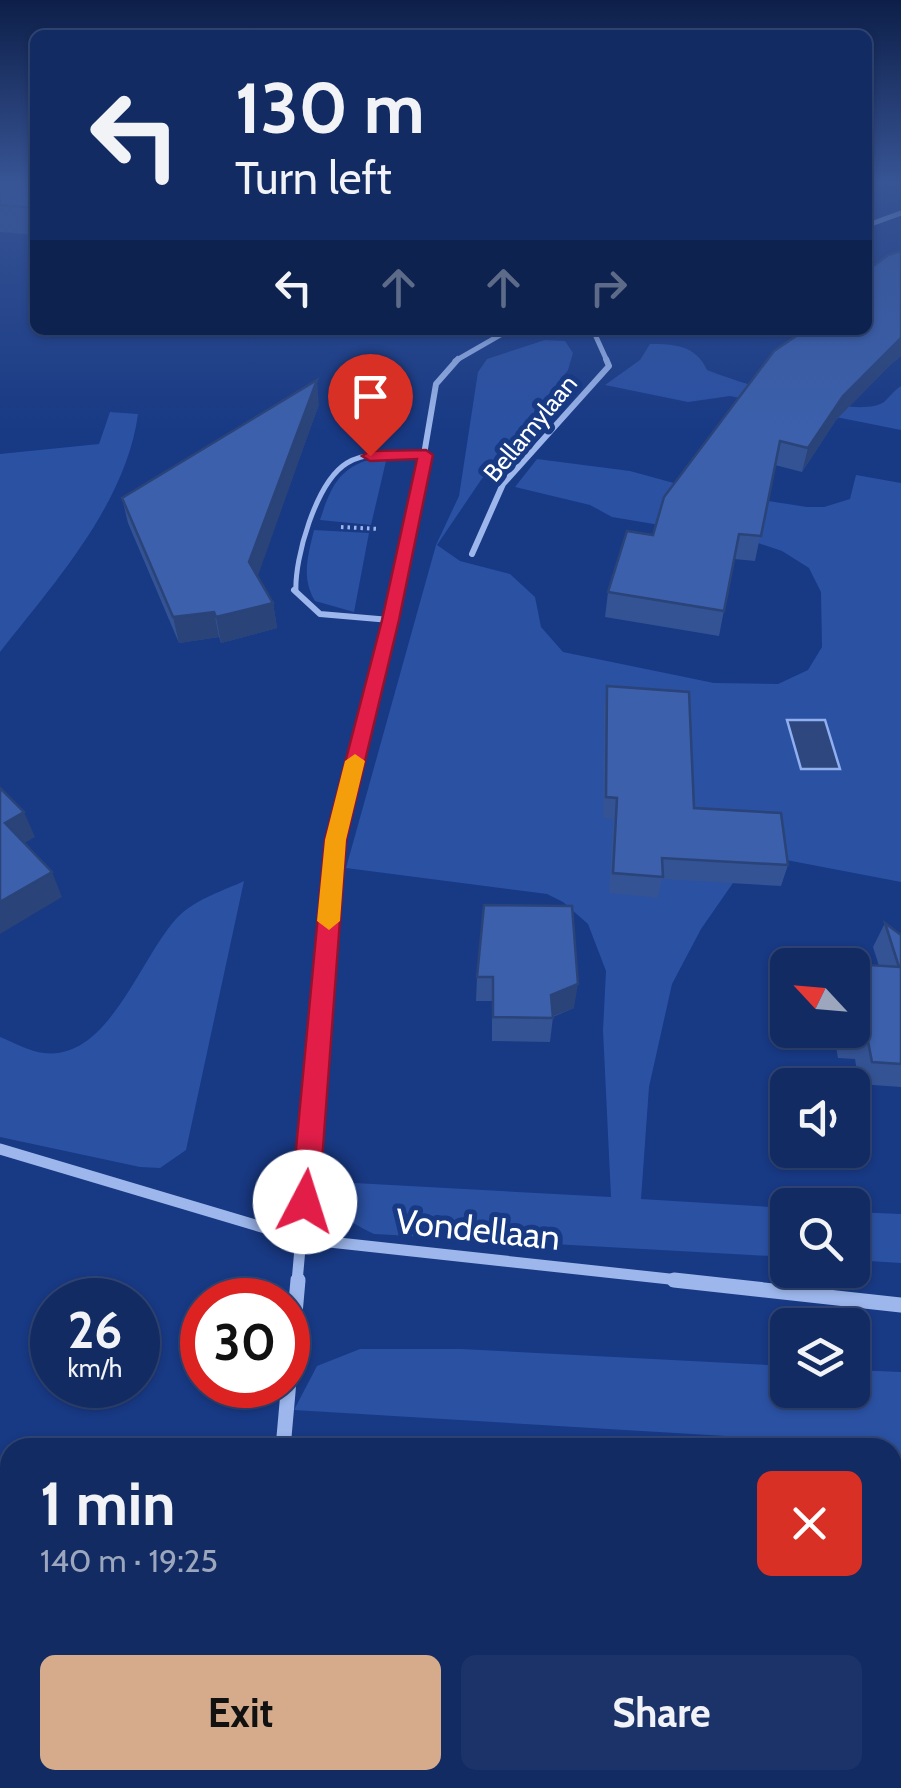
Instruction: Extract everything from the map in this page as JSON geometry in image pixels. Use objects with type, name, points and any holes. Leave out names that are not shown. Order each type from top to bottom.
[{"type":"street","points":[[284,1438],[336,840],[412,526],[436,384],[458,356],[500,335]]},
{"type":"street","name":"Bellamylaan","points":[[472,554],[503,484],[609,366],[598,335]]},
{"type":"street","name":"Vondellaan","points":[[0,1150],[302,1240],[901,1305]]},
{"type":"lane","points":[[390,620],[320,614],[294,592],[310,526],[326,482],[346,463],[370,456],[426,455]]},
{"type":"path","points":[[310,526],[412,526]]},
{"type":"shaded area","points":[[545,340],[565,341],[573,353],[568,370],[481,480],[437,545],[460,561],[510,574],[535,597],[541,627],[563,652],[714,683],[778,684],[808,670],[822,647],[821,592],[809,568],[782,551],[749,540],[612,517],[590,505],[515,487],[537,459],[630,471],[703,491],[807,507],[824,507],[850,499],[856,475],[901,483],[901,882],[781,859],[733,883],[701,929],[672,984],[649,1087],[641,1199],[770,1207],[770,1256],[374,1234],[332,1207],[321,1191],[318,1181],[611,1197],[603,1030],[606,971],[588,924],[547,894],[346,868],[436,545],[459,496],[478,372],[487,359]]},
{"type":"shaded area","points":[[650,344],[683,348],[697,355],[707,370],[824,403],[870,407],[884,402],[901,386],[901,430],[730,396],[688,402],[605,385],[640,360]]},
{"type":"shaded area","points":[[110,412],[138,414],[119,479],[85,541],[0,652],[0,454],[99,444]]},
{"type":"shaded area","points":[[365,461],[386,461],[371,525],[320,520],[340,477]]},
{"type":"shaded area","points":[[314,530],[369,533],[354,612],[315,601],[308,584],[307,566]]},
{"type":"shaded area","points":[[787,720],[825,720],[840,769],[801,769]]},
{"type":"shaded area","points":[[244,881],[186,1150],[160,1168],[140,1167],[0,1137],[0,1037],[44,1053],[68,1051],[88,1040],[107,1022],[181,914],[203,899]]},
{"type":"shaded area","points":[[870,1213],[901,1214],[901,1263],[870,1261]]},
{"type":"shaded area","points":[[360,1349],[461,1349],[770,1365],[770,1408],[870,1408],[870,1371],[901,1372],[901,1438],[743,1438],[294,1410],[310,1408],[310,1379],[317,1366]]},
{"type":"building","points":[[901,265],[901,338],[843,396],[808,448],[780,441],[761,536],[739,534],[724,611],[608,592],[627,531],[653,535],[664,497],[774,351],[798,335],[872,335],[872,267]]},
{"type":"building","points":[[317,380],[249,562],[273,603],[216,617],[214,612],[173,617],[122,498]]},
{"type":"building","points":[[607,686],[689,692],[694,808],[781,813],[788,865],[662,858],[663,877],[613,873],[617,798],[606,797]]},
{"type":"building","points":[[0,788],[24,812],[5,823],[52,872],[0,902]]},
{"type":"building","points":[[484,905],[572,906],[578,984],[551,995],[553,1018],[493,1017],[493,977],[477,977]]},
{"type":"building","points":[[885,923],[901,935],[901,1064],[872,1062],[870,965],[899,967]]},
{"type":"slow traffic","points":[[329,921],[336,840],[355,761]]},
{"type":"route","points":[[305,1202],[336,840],[426,455],[370,456]]}]
